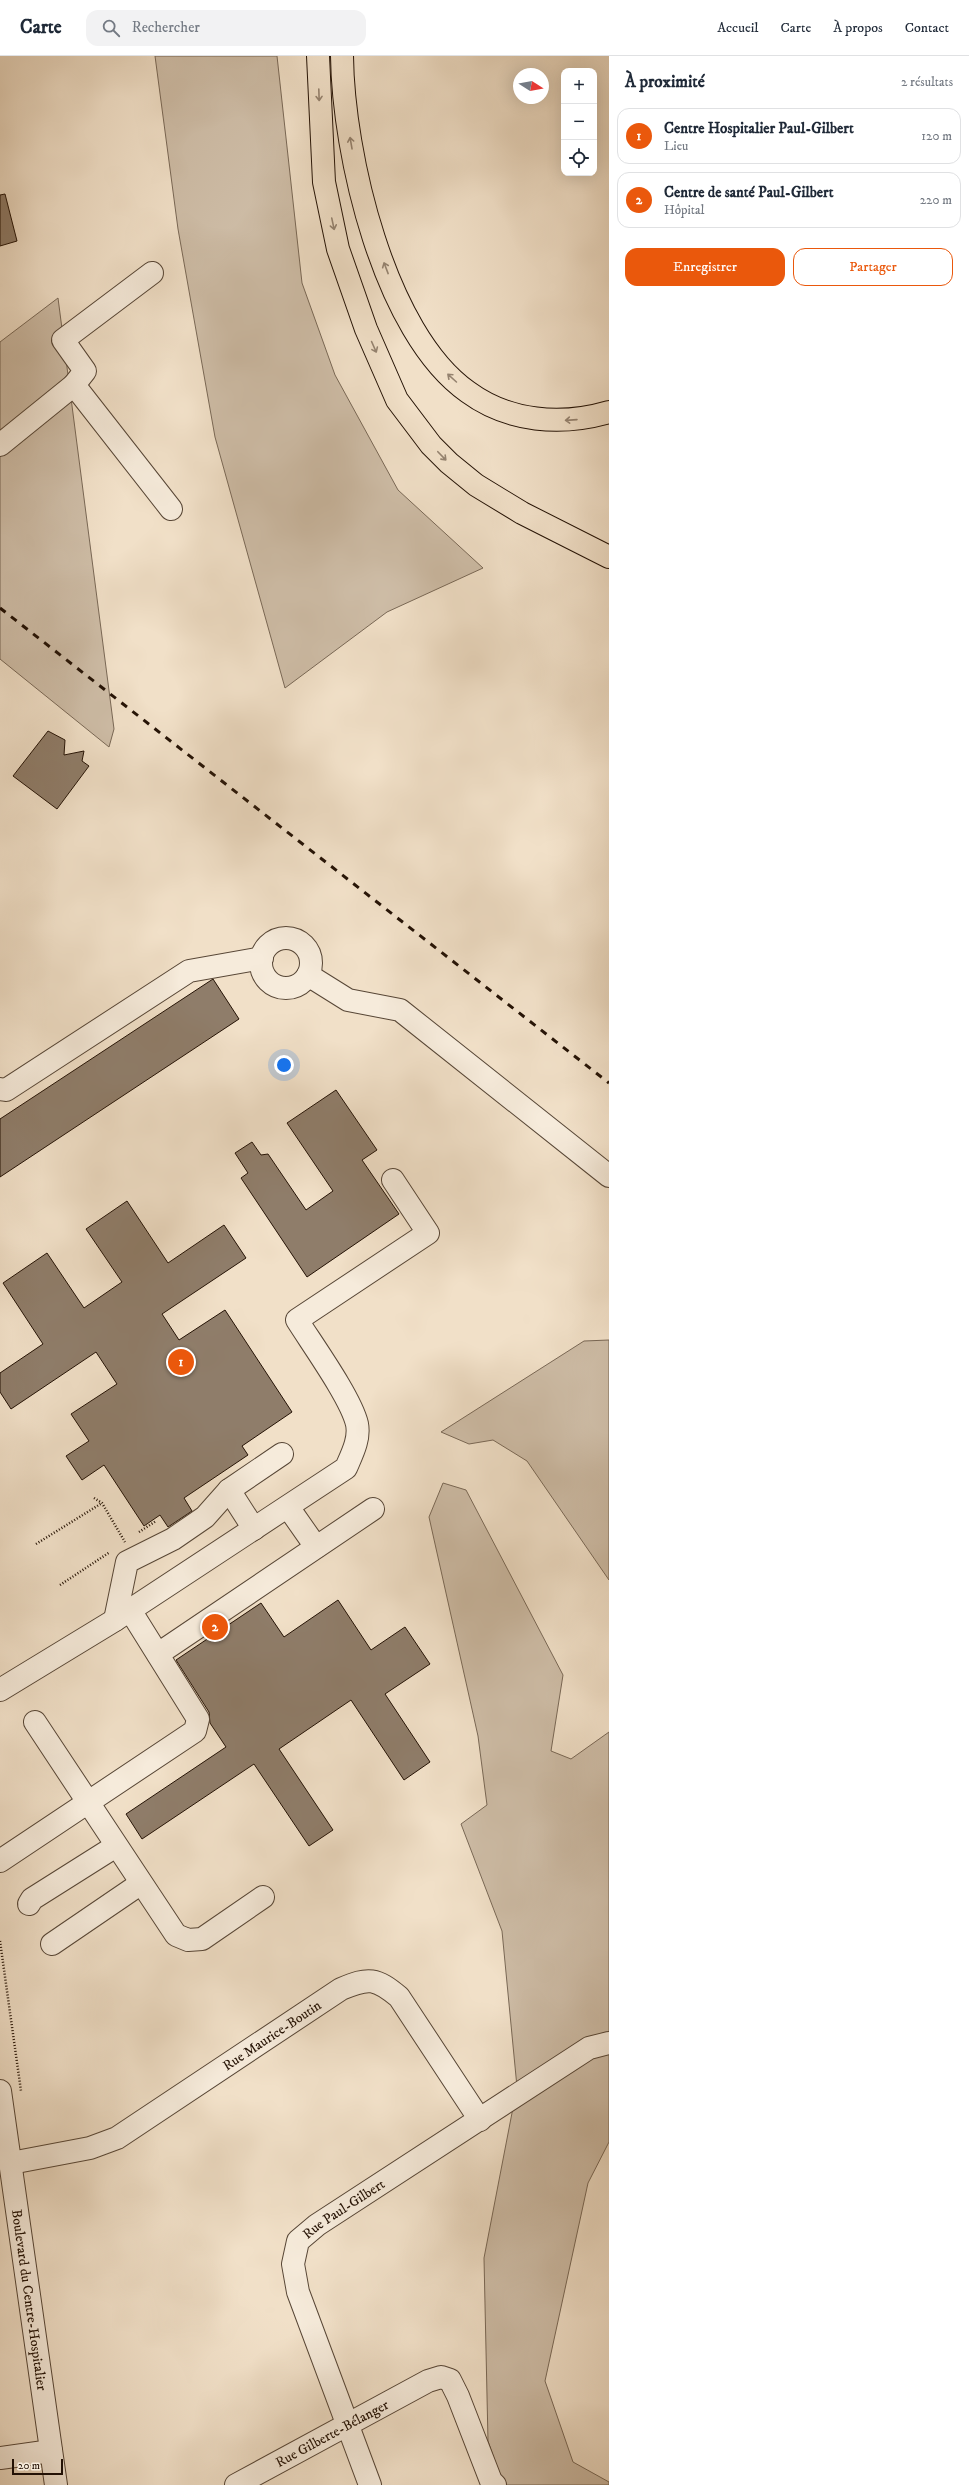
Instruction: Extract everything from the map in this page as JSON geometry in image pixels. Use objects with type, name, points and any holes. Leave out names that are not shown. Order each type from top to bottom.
[{"type":"highway","points":[[318,56],[324,182],[338,249],[366,329],[397,400],[431,445],[448,463],[476,485],[522,513],[609,557]]},
{"type":"highway","points":[[342,56],[350,142],[368,220],[394,290],[420,339],[440,367],[468,392],[500,409],[528,418],[571,420],[586,419],[609,412]]},
{"type":"street","points":[[0,445],[74,385],[85,371],[63,340],[152,273]]},
{"type":"street","points":[[74,385],[171,509]]},
{"type":"street","points":[[288,938],[302,944],[310,957],[311,964],[308,975],[300,984],[293,987],[278,986],[266,977],[262,970],[262,958],[267,948],[273,942],[288,938]]},
{"type":"street","points":[[0,1089],[6,1090],[189,971],[262,958]]},
{"type":"street","points":[[308,975],[348,1000],[400,1010],[609,1176]]},
{"type":"street","points":[[0,1690],[123,1615],[346,1468],[356,1446],[357,1424],[344,1396],[297,1320],[428,1233],[393,1180]]},
{"type":"street","points":[[0,1861],[195,1732],[198,1725],[198,1719],[158,1654],[123,1615],[121,1550],[173,1539],[205,1517],[229,1490],[282,1454]]},
{"type":"street","points":[[229,1490],[254,1529]]},
{"type":"street","points":[[288,1507],[316,1547]]},
{"type":"street","points":[[158,1654],[373,1509]]},
{"type":"street","points":[[34,1722],[140,1884],[176,1935],[188,1940],[202,1938],[263,1897]]},
{"type":"street","points":[[29,1904],[32,1899],[116,1846]]},
{"type":"street","points":[[52,1944],[140,1884]]},
{"type":"street","name":"Rue Maurice-Boutin","points":[[11,2163],[90,2148],[117,2138],[341,1989],[361,1981],[382,1983],[399,1997],[480,2120]]},
{"type":"street","name":"Rue Paul-Gilbert","points":[[370,2485],[298,2292],[293,2264],[298,2241],[317,2225],[589,2048],[609,2043]]},
{"type":"street","name":"Boulevard du Centre-Hospitalier","points":[[10,2094],[11,2163],[56,2485]]},
{"type":"street","name":"Rue Gilberte-Bélanger","points":[[236,2485],[428,2381],[440,2377],[450,2380],[458,2396],[491,2481],[495,2485]]},
{"type":"street","points":[[0,2458],[51,2451]]},
{"type":"path","points":[[94,1498],[102,1503],[121,1550]]},
{"type":"path","points":[[36,1544],[102,1503]]},
{"type":"path","points":[[138,1534],[156,1522]]},
{"type":"path","points":[[60,1585],[121,1550],[132,1538]]},
{"type":"path","points":[[0,1941],[21,2088],[10,2094]]},
{"type":"shaded area","points":[[155,56],[277,56],[302,283],[335,375],[398,490],[483,568],[387,612],[285,688],[215,437],[178,229]]},
{"type":"shaded area","points":[[58,298],[114,729],[109,747],[0,659],[0,342]]},
{"type":"shaded area","points":[[609,1340],[609,1580],[527,1461],[493,1440],[469,1444],[441,1432],[584,1341]]},
{"type":"shaded area","points":[[443,1483],[466,1490],[563,1675],[551,1751],[571,1759],[609,1732],[609,2142],[588,2183],[545,2381],[573,2462],[609,2482],[609,2485],[503,2485],[488,2441],[484,2258],[517,2087],[502,1931],[461,1824],[487,1805],[478,1736],[429,1517]]},
{"type":"building","points":[[5,194],[17,241],[0,246],[0,195]]},
{"type":"building","points":[[48,731],[65,740],[64,755],[84,751],[82,761],[89,766],[57,809],[13,776]]},
{"type":"building","points":[[213,979],[239,1019],[0,1177],[0,1119]]},
{"type":"building","points":[[336,1090],[377,1150],[362,1160],[399,1214],[307,1277],[241,1178],[248,1173],[235,1153],[252,1142],[261,1155],[268,1154],[306,1210],[333,1191],[287,1123]]},
{"type":"building","points":[[127,1201],[168,1263],[224,1225],[246,1258],[162,1314],[179,1340],[225,1310],[292,1412],[242,1446],[248,1455],[184,1498],[192,1511],[168,1527],[160,1515],[144,1526],[104,1465],[82,1480],[66,1456],[89,1441],[71,1414],[117,1384],[96,1352],[11,1409],[0,1392],[0,1373],[43,1344],[3,1283],[47,1253],[84,1308],[122,1282],[86,1229]]},
{"type":"building","points":[[338,1600],[371,1650],[405,1627],[430,1664],[385,1694],[430,1762],[404,1780],[351,1700],[279,1749],[333,1830],[309,1846],[254,1764],[142,1839],[126,1814],[226,1747],[210,1723],[209,1712],[176,1660],[261,1603],[284,1637]]},
{"type":"railway","points":[[0,608],[609,1083]]},
{"type":"place","name":"Centre Hospitalier Paul-Gilbert","points":[[181,1362]]},
{"type":"place","name":"Centre de santé Paul-Gilbert","points":[[215,1627]]}]
